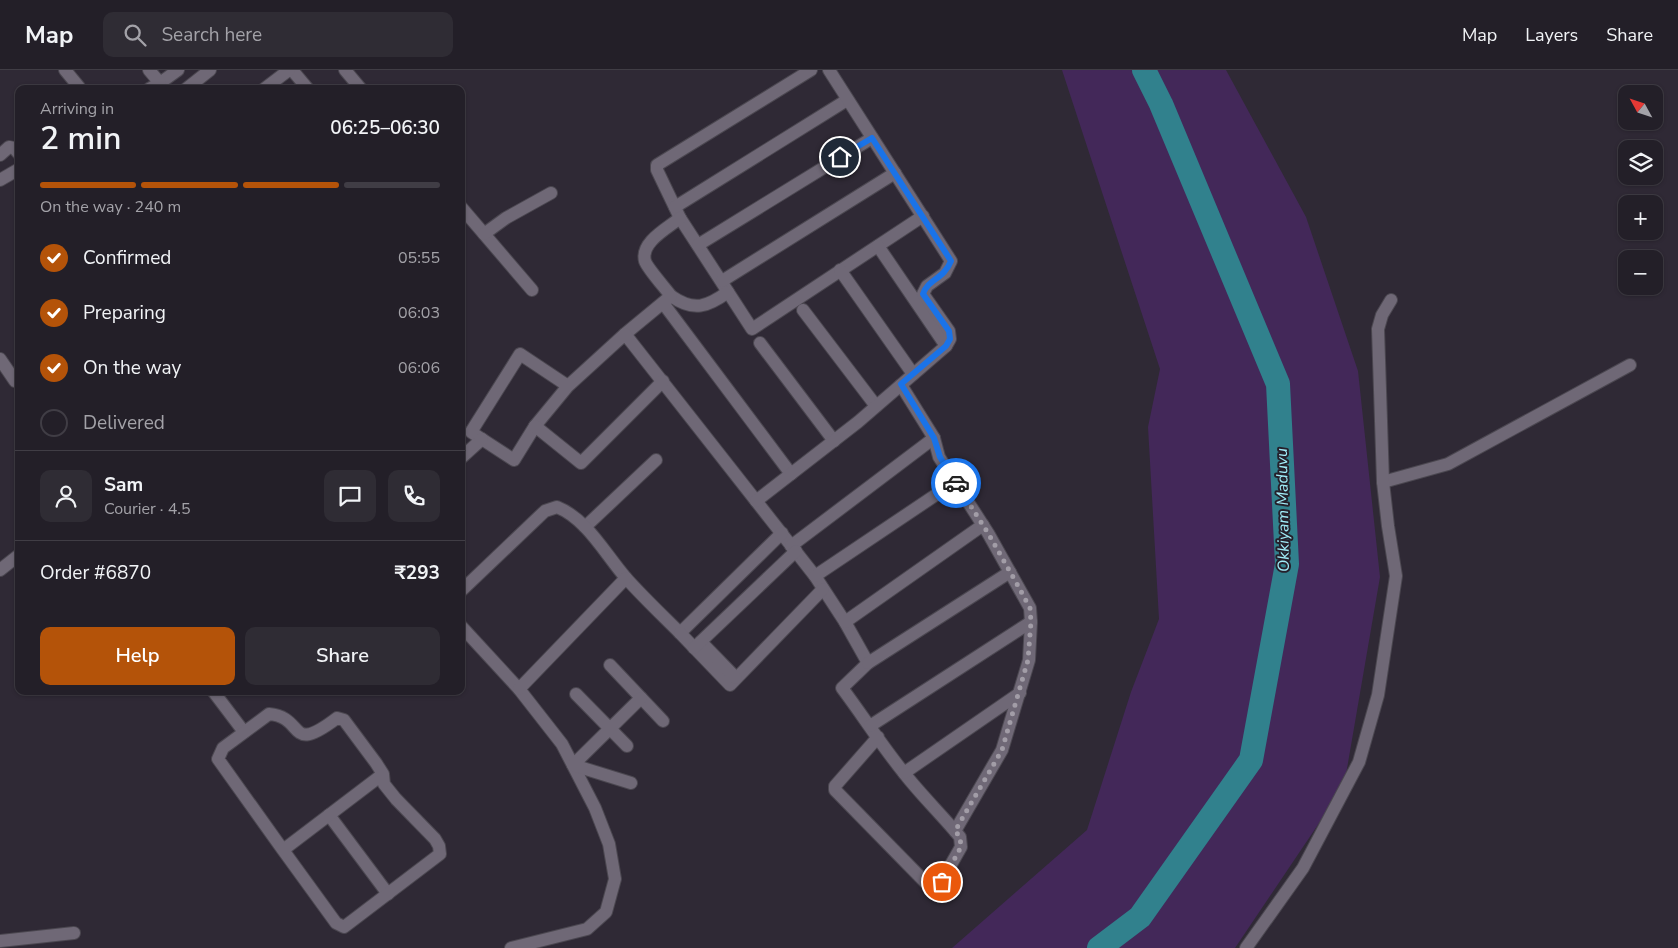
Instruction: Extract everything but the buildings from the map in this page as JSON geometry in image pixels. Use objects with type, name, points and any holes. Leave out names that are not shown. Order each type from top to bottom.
[{"type":"street","points":[[65,70],[78,85]]},
{"type":"street","points":[[149,70],[154,85]]},
{"type":"street","points":[[156,85],[178,70]]},
{"type":"street","points":[[191,85],[210,70]]},
{"type":"street","points":[[269,85],[290,70],[304,85]]},
{"type":"street","points":[[345,70],[357,85]]},
{"type":"street","points":[[811,70],[657,166],[656,170],[677,212],[752,329],[923,216]]},
{"type":"street","points":[[756,501],[876,406],[946,346],[950,339],[949,331],[923,294],[927,286],[945,273],[951,261],[829,70]]},
{"type":"street","points":[[792,474],[667,299],[645,262],[646,250],[651,241],[677,212],[847,100]]},
{"type":"street","points":[[698,245],[872,138]]},
{"type":"street","points":[[0,180],[15,171]]},
{"type":"street","points":[[667,299],[700,307],[712,303],[725,287],[895,173]]},
{"type":"street","points":[[484,234],[506,218],[551,193]]},
{"type":"street","points":[[465,212],[532,290]]},
{"type":"street","points":[[878,246],[946,346]]},
{"type":"street","points":[[840,270],[913,374]]},
{"type":"street","points":[[568,386],[520,354],[471,432],[514,460],[535,426],[568,386],[667,299]]},
{"type":"street","points":[[1246,948],[1303,868],[1359,762],[1378,695],[1396,576],[1383,482],[1378,329],[1382,316],[1391,300]]},
{"type":"street","points":[[803,310],[876,406]]},
{"type":"street","points":[[625,334],[815,576],[845,622],[868,663]]},
{"type":"street","points":[[760,343],[834,441]]},
{"type":"street","points":[[0,359],[15,380]]},
{"type":"street","points":[[1383,482],[1448,464],[1630,365]]},
{"type":"street","points":[[535,426],[582,462],[663,381]]},
{"type":"street","points":[[901,384],[934,438],[940,457],[983,526],[1030,608],[1031,622],[1028,660],[1002,750],[955,831]]},
{"type":"street","points":[[698,645],[794,548],[934,438]]},
{"type":"street","points":[[465,454],[482,439]]},
{"type":"street","points":[[585,527],[656,460]]},
{"type":"street","points":[[815,576],[955,482]]},
{"type":"street","points":[[465,587],[545,511],[556,507],[568,512],[585,527],[626,578],[680,633],[698,645],[730,684],[823,589]]},
{"type":"street","points":[[845,622],[983,526]]},
{"type":"street","points":[[680,633],[782,533]]},
{"type":"street","points":[[0,570],[15,558]]},
{"type":"street","points":[[878,737],[835,786],[835,790],[931,888],[942,882],[961,847],[960,837],[904,773],[878,737],[870,726],[842,688],[868,663],[1010,572]]},
{"type":"street","points":[[519,689],[626,578]]},
{"type":"street","points":[[870,726],[1031,622]]},
{"type":"street","points":[[465,630],[519,689],[562,744],[595,808],[609,844],[614,879],[606,912],[587,929],[510,948]]},
{"type":"street","points":[[610,665],[663,721]]},
{"type":"street","points":[[904,773],[1020,693]]},
{"type":"street","points":[[576,694],[627,746]]},
{"type":"street","points":[[216,695],[244,732]]},
{"type":"street","points":[[573,765],[641,698]]},
{"type":"street","points":[[269,714],[283,717],[300,734],[309,735],[320,731],[337,718],[341,718],[383,774],[384,784],[434,839],[439,846],[440,854],[347,926],[340,926],[218,759],[223,748],[244,732],[269,714]]},
{"type":"street","points":[[573,765],[631,783]]},
{"type":"street","points":[[283,850],[383,774]]},
{"type":"street","points":[[329,815],[388,894]]},
{"type":"street","points":[[0,941],[74,933]]},
{"type":"shaded area","points":[[1062,70],[1226,70],[1306,217],[1358,371],[1380,577],[1344,786],[1235,948],[952,948],[1087,830],[1131,692],[1159,619],[1148,427],[1160,369]]},
{"type":"waterway","name":"Okkiyam Maduvu","points":[[1099,948],[1140,917],[1251,760],[1287,564],[1278,384],[1161,104],[1144,70]]},
{"type":"way so far","points":[[942,882],[961,847],[960,837],[955,831],[1002,750],[1028,660],[1031,622],[1030,608],[988,533],[956,483]]},
{"type":"route","points":[[840,157],[872,138],[951,261],[945,273],[927,286],[923,294],[949,331],[950,339],[946,346],[901,384],[934,438],[940,457],[956,483]]}]
